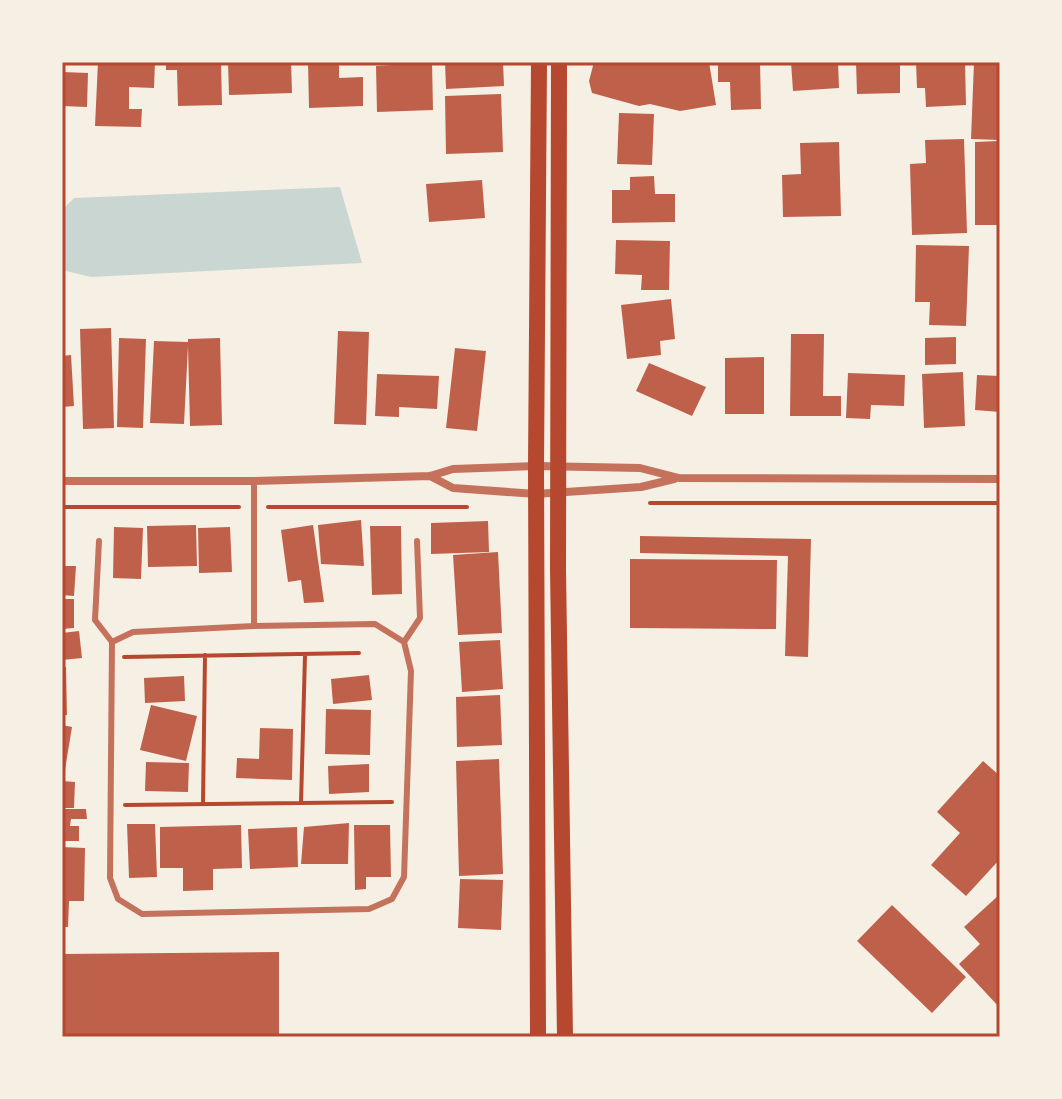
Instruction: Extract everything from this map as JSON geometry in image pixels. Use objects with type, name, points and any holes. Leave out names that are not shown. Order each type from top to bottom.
[{"type":"main road","points":[[538,1037],[536,466],[539,62]]},
{"type":"main road","points":[[559,62],[558,494],[565,1037]]},
{"type":"street","points":[[62,481],[254,481],[430,476],[453,469],[536,466],[640,468],[679,478]]},
{"type":"street","points":[[430,476],[453,488],[536,494],[641,487],[679,478],[1000,479]]},
{"type":"lane","points":[[254,481],[254,626]]},
{"type":"lane","points":[[99,541],[95,620],[112,642],[110,878],[118,899],[142,914],[369,909],[392,899],[404,877],[411,671],[404,642],[375,624],[133,632],[112,642]]},
{"type":"lane","points":[[404,642],[420,618],[417,541]]},
{"type":"path","points":[[643,503],[1000,503]]},
{"type":"path","points":[[62,507],[467,507]]},
{"type":"path","points":[[110,657],[359,653]]},
{"type":"path","points":[[203,804],[205,655]]},
{"type":"path","points":[[301,803],[305,655]]},
{"type":"path","points":[[110,806],[407,802]]},
{"type":"shaded area","points":[[340,187],[362,263],[91,277],[62,270],[62,210],[74,198]]},
{"type":"building","points":[[98,62],[155,62],[154,88],[129,87],[129,109],[142,109],[141,127],[95,126]]},
{"type":"building","points":[[166,62],[221,62],[222,105],[178,106],[177,70],[166,70]]},
{"type":"building","points":[[228,62],[291,62],[292,93],[229,95]]},
{"type":"building","points":[[308,62],[339,62],[339,78],[363,77],[363,106],[309,108]]},
{"type":"building","points":[[432,62],[433,110],[377,112],[376,66]]},
{"type":"building","points":[[445,62],[503,62],[504,86],[446,89]]},
{"type":"building","points":[[594,62],[709,62],[716,105],[680,111],[650,104],[639,106],[592,93],[589,81]]},
{"type":"building","points":[[718,62],[760,62],[761,109],[731,110],[730,82],[718,82]]},
{"type":"building","points":[[791,62],[838,62],[839,88],[793,91]]},
{"type":"building","points":[[856,62],[900,62],[900,93],[857,94]]},
{"type":"building","points":[[916,62],[965,62],[966,105],[926,107],[925,88],[917,88]]},
{"type":"building","points":[[974,62],[1000,62],[1000,140],[971,139]]},
{"type":"building","points":[[62,72],[88,73],[87,107],[62,106]]},
{"type":"building","points":[[501,94],[503,152],[446,154],[445,96]]},
{"type":"building","points":[[619,113],[654,114],[652,165],[617,164]]},
{"type":"building","points":[[964,139],[967,233],[912,235],[910,164],[926,163],[925,140]]},
{"type":"building","points":[[999,141],[1000,225],[975,225],[975,142]]},
{"type":"building","points":[[839,142],[841,216],[783,217],[782,175],[801,174],[800,143]]},
{"type":"building","points":[[654,176],[655,194],[675,194],[675,222],[612,223],[612,190],[630,190],[630,177]]},
{"type":"building","points":[[482,180],[485,218],[429,222],[426,184]]},
{"type":"building","points":[[616,240],[670,241],[669,290],[641,290],[642,275],[615,274]]},
{"type":"building","points":[[916,245],[969,246],[966,326],[929,325],[930,302],[915,302]]},
{"type":"building","points":[[671,299],[675,339],[660,341],[661,355],[627,359],[621,305]]},
{"type":"building","points":[[111,328],[114,428],[83,429],[80,329]]},
{"type":"building","points":[[338,331],[369,332],[366,425],[334,424]]},
{"type":"building","points":[[791,334],[824,334],[823,396],[841,396],[841,416],[790,416]]},
{"type":"building","points":[[956,337],[956,364],[925,365],[925,338]]},
{"type":"building","points":[[119,338],[146,339],[143,428],[117,427]]},
{"type":"building","points":[[220,338],[222,425],[190,426],[188,346],[184,424],[150,423],[154,341],[188,342],[188,339]]},
{"type":"building","points":[[455,348],[486,351],[477,431],[446,428]]},
{"type":"building","points":[[71,355],[74,406],[62,407],[62,356]]},
{"type":"building","points":[[764,357],[764,414],[725,414],[725,358]]},
{"type":"building","points":[[649,363],[706,387],[692,416],[636,391]]},
{"type":"building","points":[[963,372],[965,426],[924,428],[922,374]]},
{"type":"building","points":[[848,373],[905,375],[904,406],[871,405],[870,419],[846,418]]},
{"type":"building","points":[[377,374],[439,376],[437,409],[399,407],[399,417],[375,416]]},
{"type":"building","points":[[977,375],[1000,376],[1000,412],[975,410]]},
{"type":"building","points":[[361,520],[364,566],[321,564],[318,525]]},
{"type":"building","points":[[488,521],[489,552],[431,554],[431,523]]},
{"type":"building","points":[[196,525],[197,566],[148,567],[147,526]]},
{"type":"building","points":[[313,525],[324,602],[304,603],[301,580],[288,582],[281,530]]},
{"type":"building","points":[[370,526],[401,526],[402,594],[372,595]]},
{"type":"building","points":[[114,527],[143,528],[141,579],[113,578]]},
{"type":"building","points":[[230,527],[232,572],[199,573],[198,528]]},
{"type":"building","points":[[640,536],[811,539],[808,657],[785,656],[788,556],[640,553]]},
{"type":"building","points":[[498,552],[502,633],[458,635],[453,555]]},
{"type":"building","points":[[630,559],[777,560],[776,629],[630,628]]},
{"type":"building","points":[[62,566],[76,566],[74,596],[62,595]]},
{"type":"building","points":[[62,599],[74,599],[74,628],[62,629]]},
{"type":"building","points":[[79,631],[82,658],[62,660],[62,633]]},
{"type":"building","points":[[500,640],[503,689],[462,692],[459,642]]},
{"type":"building","points":[[62,667],[66,667],[67,715],[62,715]]},
{"type":"building","points":[[369,675],[372,700],[333,704],[331,679]]},
{"type":"building","points":[[184,676],[185,701],[145,703],[144,678]]},
{"type":"building","points":[[500,695],[502,745],[457,747],[456,697]]},
{"type":"building","points":[[151,705],[197,716],[186,761],[140,750]]},
{"type":"building","points":[[326,709],[371,710],[370,755],[325,754]]},
{"type":"building","points":[[62,725],[72,727],[64,776],[62,776]]},
{"type":"building","points":[[260,728],[293,729],[292,780],[236,778],[237,758],[259,759]]},
{"type":"building","points":[[499,759],[503,874],[459,876],[456,761]]},
{"type":"building","points":[[983,761],[1000,776],[1000,859],[966,896],[931,865],[960,833],[937,812]]},
{"type":"building","points":[[146,762],[189,763],[188,792],[145,791]]},
{"type":"building","points":[[369,764],[369,792],[329,794],[328,766]]},
{"type":"building","points":[[62,781],[75,782],[74,808],[62,808]]},
{"type":"building","points":[[62,809],[86,809],[87,819],[71,819],[70,826],[79,826],[79,841],[62,841]]},
{"type":"building","points":[[349,823],[348,864],[301,864],[304,827]]},
{"type":"building","points":[[127,824],[155,824],[157,877],[129,878]]},
{"type":"building","points":[[241,825],[242,868],[213,869],[213,890],[183,891],[183,868],[160,868],[160,827]]},
{"type":"building","points":[[354,825],[390,825],[391,877],[366,877],[366,889],[355,890]]},
{"type":"building","points":[[297,827],[298,867],[250,869],[248,829]]},
{"type":"building","points":[[62,847],[85,848],[84,901],[69,901],[68,927],[62,927]]},
{"type":"building","points":[[460,879],[503,880],[501,930],[458,928]]},
{"type":"building","points":[[1000,894],[1000,1008],[959,964],[980,944],[964,927]]},
{"type":"building","points":[[892,905],[966,977],[932,1013],[857,941]]},
{"type":"building","points":[[279,952],[279,1037],[62,1037],[62,954]]}]
